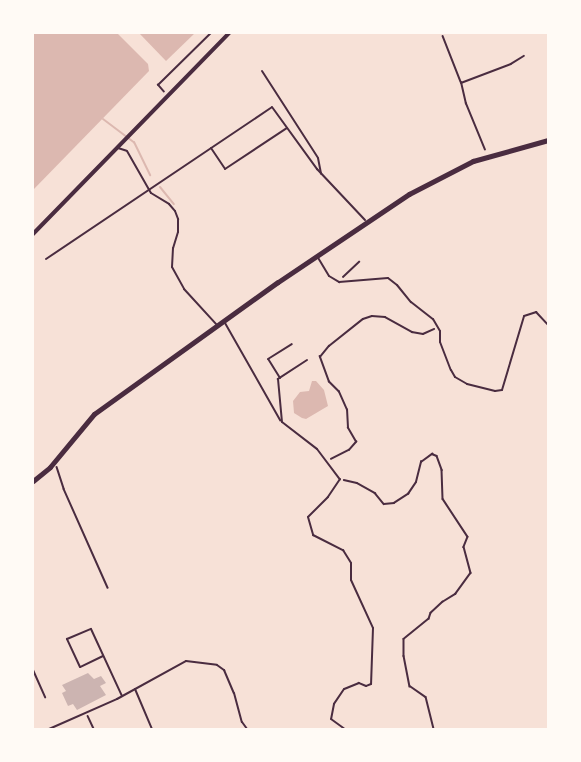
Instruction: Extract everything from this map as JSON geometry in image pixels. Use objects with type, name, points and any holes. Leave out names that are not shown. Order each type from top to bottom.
[{"type":"street","points":[[33,234],[229,33]]},
{"type":"street","points":[[33,481],[55,461],[94,414],[217,325],[367,222],[410,194],[473,161],[548,140]]},
{"type":"lane","points":[[262,71],[318,158],[321,174]]},
{"type":"lane","points":[[46,259],[272,107],[321,174],[367,222]]},
{"type":"lane","points":[[210,147],[225,169],[287,128]]},
{"type":"lane","points":[[118,148],[127,151],[151,193],[169,204],[178,219],[172,267],[184,289],[217,325]]},
{"type":"lane","points":[[317,256],[329,276],[339,282],[388,278],[433,319],[438,327],[440,342],[455,377],[467,384],[495,391],[502,390],[524,316],[536,312],[548,325]]},
{"type":"lane","points":[[224,321],[282,422],[317,449],[340,479],[328,497],[308,517],[313,535],[343,550],[351,562],[351,580],[373,628],[371,684],[366,686],[359,683],[344,689],[333,704],[331,719],[345,729]]},
{"type":"lane","points":[[282,422],[280,378],[268,359],[292,344]]},
{"type":"lane","points":[[280,378],[307,360]]},
{"type":"lane","points":[[103,656],[80,667],[68,639],[91,629],[122,696]]},
{"type":"lane","points":[[49,729],[122,696],[186,661],[217,665],[224,670],[234,693],[242,722],[247,729]]},
{"type":"lane","points":[[33,670],[45,697]]},
{"type":"lane","points":[[135,689],[152,729]]},
{"type":"path","points":[[168,97],[158,85],[211,33]]},
{"type":"path","points":[[443,36],[487,157]]},
{"type":"path","points":[[203,41],[212,51]]},
{"type":"path","points":[[461,83],[511,64],[524,56]]},
{"type":"path","points":[[339,282],[359,262]]},
{"type":"path","points":[[326,461],[349,450],[356,442],[348,428],[343,401],[339,392],[329,382],[321,357],[329,346],[363,319],[372,316],[385,317],[411,332],[423,334],[438,327]]},
{"type":"path","points":[[340,479],[357,483],[375,493],[384,504],[394,503],[408,494],[416,482],[421,462],[432,454],[437,456],[442,470],[443,499],[468,537],[464,547],[471,573],[456,594],[443,602],[405,639],[404,656],[410,686],[426,697],[434,729]]},
{"type":"path","points":[[55,461],[64,489],[108,588]]},
{"type":"path","points":[[86,712],[94,729]]},
{"type":"shaded area","points":[[33,33],[117,33],[148,64],[149,71],[33,190]]},
{"type":"shaded area","points":[[139,33],[195,33],[166,61]]},
{"type":"shaded area","points":[[312,381],[316,381],[324,390],[328,406],[306,419],[294,413],[293,401],[300,392],[309,391]]},
{"type":"building","points":[[88,673],[94,679],[101,676],[106,683],[100,686],[106,695],[77,710],[73,704],[68,706],[62,693],[66,691],[62,685]]},
{"type":"waterway","points":[[103,119],[134,142],[150,175]]},
{"type":"waterway","points":[[160,187],[174,204]]}]
